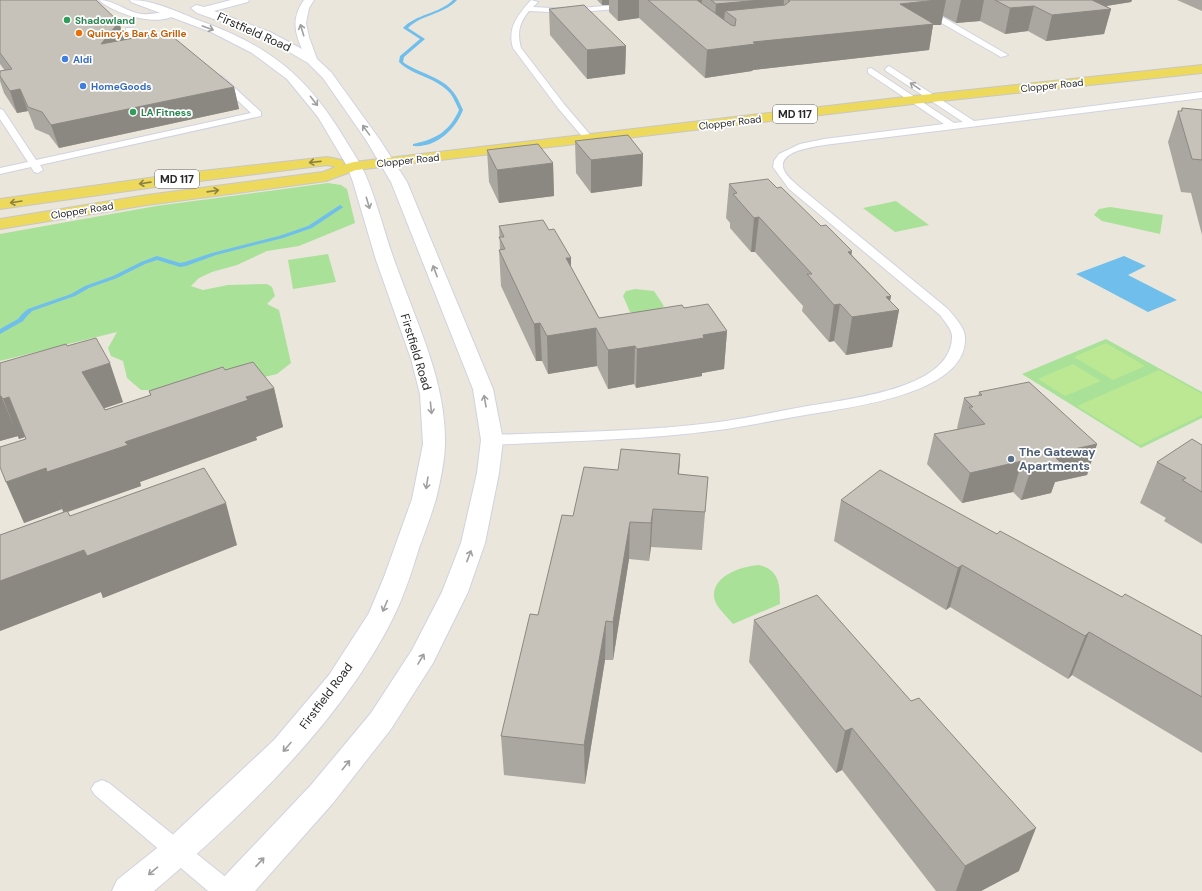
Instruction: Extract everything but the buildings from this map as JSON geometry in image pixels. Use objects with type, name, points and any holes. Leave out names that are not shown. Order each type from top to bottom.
[{"type":"main road","name":"Clopper Road","points":[[0,224],[146,200],[326,176],[354,166],[932,97],[1202,69]]},
{"type":"main road","name":"Clopper Road","points":[[0,204],[176,179],[327,161],[354,166]]},
{"type":"street","name":"Firstfield Road","points":[[129,891],[177,850],[285,749],[339,684],[381,616],[397,577],[424,499],[434,444],[430,394],[421,359],[386,260],[363,187],[354,166],[324,115],[307,92],[282,68],[256,50],[238,40],[135,0]]},
{"type":"street","points":[[172,14],[189,5],[214,0]]},
{"type":"street","points":[[172,14],[204,10],[244,0]]},
{"type":"street","points":[[309,0],[301,12],[299,24],[312,60]]},
{"type":"street","name":"Firstfield Road","points":[[189,5],[266,34],[312,60],[327,75],[388,162],[399,182],[483,390],[492,440],[488,473],[473,543],[455,592],[423,656],[381,720],[322,794],[233,891]]},
{"type":"lane","points":[[103,0],[137,17],[150,18],[172,14]]},
{"type":"lane","points":[[537,0],[516,25],[514,38],[517,48],[561,106],[589,139]]},
{"type":"lane","points":[[887,0],[912,3],[1004,55]]},
{"type":"lane","points":[[528,9],[569,11],[637,6]]},
{"type":"lane","points":[[129,30],[174,45]]},
{"type":"lane","points":[[889,68],[971,123]]},
{"type":"lane","points":[[870,71],[951,125]]},
{"type":"lane","points":[[0,171],[35,167],[258,114],[212,72]]},
{"type":"lane","points":[[492,440],[658,432],[719,426],[881,397],[906,390],[928,381],[947,366],[957,349],[960,337],[951,321],[944,312],[793,187],[778,167],[779,161],[784,154],[806,144],[1202,95]]},
{"type":"lane","points":[[0,112],[35,167]]},
{"type":"lane","points":[[102,789],[226,891]]},
{"type":"green space","points":[[328,183],[341,185],[347,189],[355,223],[299,246],[267,251],[237,265],[212,272],[199,278],[191,286],[203,290],[228,285],[267,284],[272,287],[275,296],[267,304],[279,310],[291,363],[277,374],[203,392],[141,390],[127,378],[123,361],[111,356],[108,348],[117,332],[0,361],[0,234],[156,206]]},
{"type":"green space","points":[[896,201],[929,225],[895,232],[863,208]]},
{"type":"green space","points":[[1110,207],[1163,215],[1160,234],[1102,221],[1094,215],[1099,209]]},
{"type":"green space","points":[[328,254],[336,282],[293,289],[288,260]]},
{"type":"green space","points":[[635,289],[654,291],[664,306],[653,312],[630,312],[623,296],[626,291]]},
{"type":"green space","points":[[1106,339],[1202,392],[1202,418],[1141,448],[1022,374]]},
{"type":"green space","points":[[1106,343],[1145,366],[1113,380],[1074,357]]},
{"type":"green space","points":[[1073,364],[1101,381],[1065,396],[1038,379]]},
{"type":"green space","points":[[1159,370],[1202,394],[1202,415],[1140,445],[1077,406]]},
{"type":"green space","points":[[759,565],[766,567],[775,575],[779,585],[780,604],[733,624],[716,603],[714,596],[718,582],[730,573],[737,570]]},
{"type":"water","points":[[1124,256],[1146,266],[1128,275],[1177,300],[1148,312],[1076,274]]},
{"type":"waterway","points":[[415,145],[423,144],[443,135],[454,124],[461,110],[447,87],[434,79],[407,67],[401,62],[402,57],[423,39],[405,28],[415,21],[436,13],[450,5],[455,0]]},
{"type":"waterway","points":[[0,332],[21,320],[30,310],[73,295],[87,287],[115,277],[143,263],[157,258],[180,265],[186,264],[214,254],[281,237],[310,227],[340,207]]},
{"type":"place","name":"Shadowland","points":[[67,20]]},
{"type":"place","name":"Quincy's Bar & Grille","points":[[79,33]]},
{"type":"place","name":"Aldi","points":[[65,59]]},
{"type":"place","name":"HomeGoods","points":[[83,86]]},
{"type":"place","name":"LA Fitness","points":[[133,112]]},
{"type":"place","name":"The Gateway Apartments","points":[[1011,459]]}]
